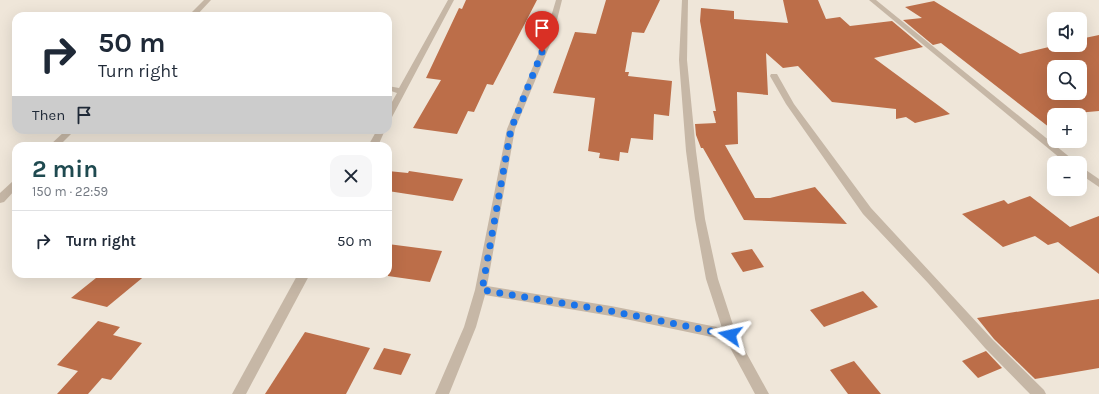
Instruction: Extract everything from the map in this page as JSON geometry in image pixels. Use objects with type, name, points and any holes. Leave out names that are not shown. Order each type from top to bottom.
[{"type":"street","points":[[196,12],[208,0]]},
{"type":"street","points":[[392,109],[451,0]]},
{"type":"street","points":[[442,394],[470,327],[482,290],[511,129],[548,40],[559,0]]},
{"type":"street","points":[[686,0],[683,60],[691,151],[700,219],[712,279],[730,335],[762,394]]},
{"type":"street","points":[[872,0],[1063,156]]},
{"type":"street","points":[[774,76],[790,104],[866,211],[932,280],[989,344],[1038,394]]},
{"type":"street","points":[[392,89],[401,91]]},
{"type":"street","points":[[58,142],[67,134]]},
{"type":"street","points":[[1087,175],[1099,184]]},
{"type":"street","points":[[0,199],[12,187]]},
{"type":"street","points":[[239,394],[302,278]]},
{"type":"street","points":[[482,290],[611,311],[730,335]]},
{"type":"building","points":[[466,0],[537,0],[493,85],[487,84],[474,112],[468,111],[457,134],[413,128],[441,80],[426,78],[459,8],[462,9]]},
{"type":"building","points":[[606,0],[660,0],[644,33],[632,32],[625,72],[629,72],[628,76],[672,81],[669,116],[654,114],[653,140],[631,138],[628,153],[620,152],[619,161],[599,158],[600,153],[588,151],[595,98],[553,93],[575,32],[596,34]]},
{"type":"building","points":[[783,0],[818,0],[826,19],[840,17],[850,26],[892,21],[923,47],[874,58],[950,114],[915,123],[906,117],[896,119],[896,109],[832,102],[798,66],[783,68],[766,53],[768,95],[737,92],[738,144],[725,145],[755,198],[770,198],[815,187],[847,224],[744,220],[703,148],[701,148],[696,135],[695,124],[716,123],[713,111],[716,111],[700,21],[701,8],[734,11],[734,19],[788,23]]},
{"type":"building","points":[[934,1],[1020,54],[1047,47],[1047,52],[1087,52],[1087,38],[1099,35],[1099,111],[1087,112],[1087,108],[1047,108],[1047,126],[941,43],[933,45],[903,20],[922,18],[905,7]]},
{"type":"building","points":[[392,171],[408,173],[409,171],[463,179],[453,201],[392,192]]},
{"type":"building","points":[[1030,196],[1070,227],[1099,216],[1099,274],[1058,242],[1048,245],[1035,236],[1003,247],[962,214],[1004,200],[1008,204]]},
{"type":"building","points":[[392,245],[442,251],[430,282],[392,277]]},
{"type":"building","points":[[752,249],[764,267],[743,272],[731,253]]},
{"type":"building","points":[[96,278],[142,278],[107,307],[71,298]]},
{"type":"building","points":[[863,291],[878,307],[824,327],[810,310]]},
{"type":"building","points":[[1099,299],[1099,368],[1035,379],[994,339],[977,318]]},
{"type":"building","points":[[98,321],[120,327],[113,335],[142,343],[111,380],[102,378],[88,394],[57,394],[78,371],[57,365]]},
{"type":"building","points":[[305,332],[370,348],[346,394],[265,394]]},
{"type":"building","points":[[384,348],[411,354],[401,375],[373,369]]},
{"type":"building","points":[[986,351],[1002,368],[978,378],[962,361]]},
{"type":"building","points":[[854,361],[881,394],[848,394],[830,370]]},
{"type":"route","points":[[542,52],[511,129],[482,290],[611,311],[730,335]]}]
